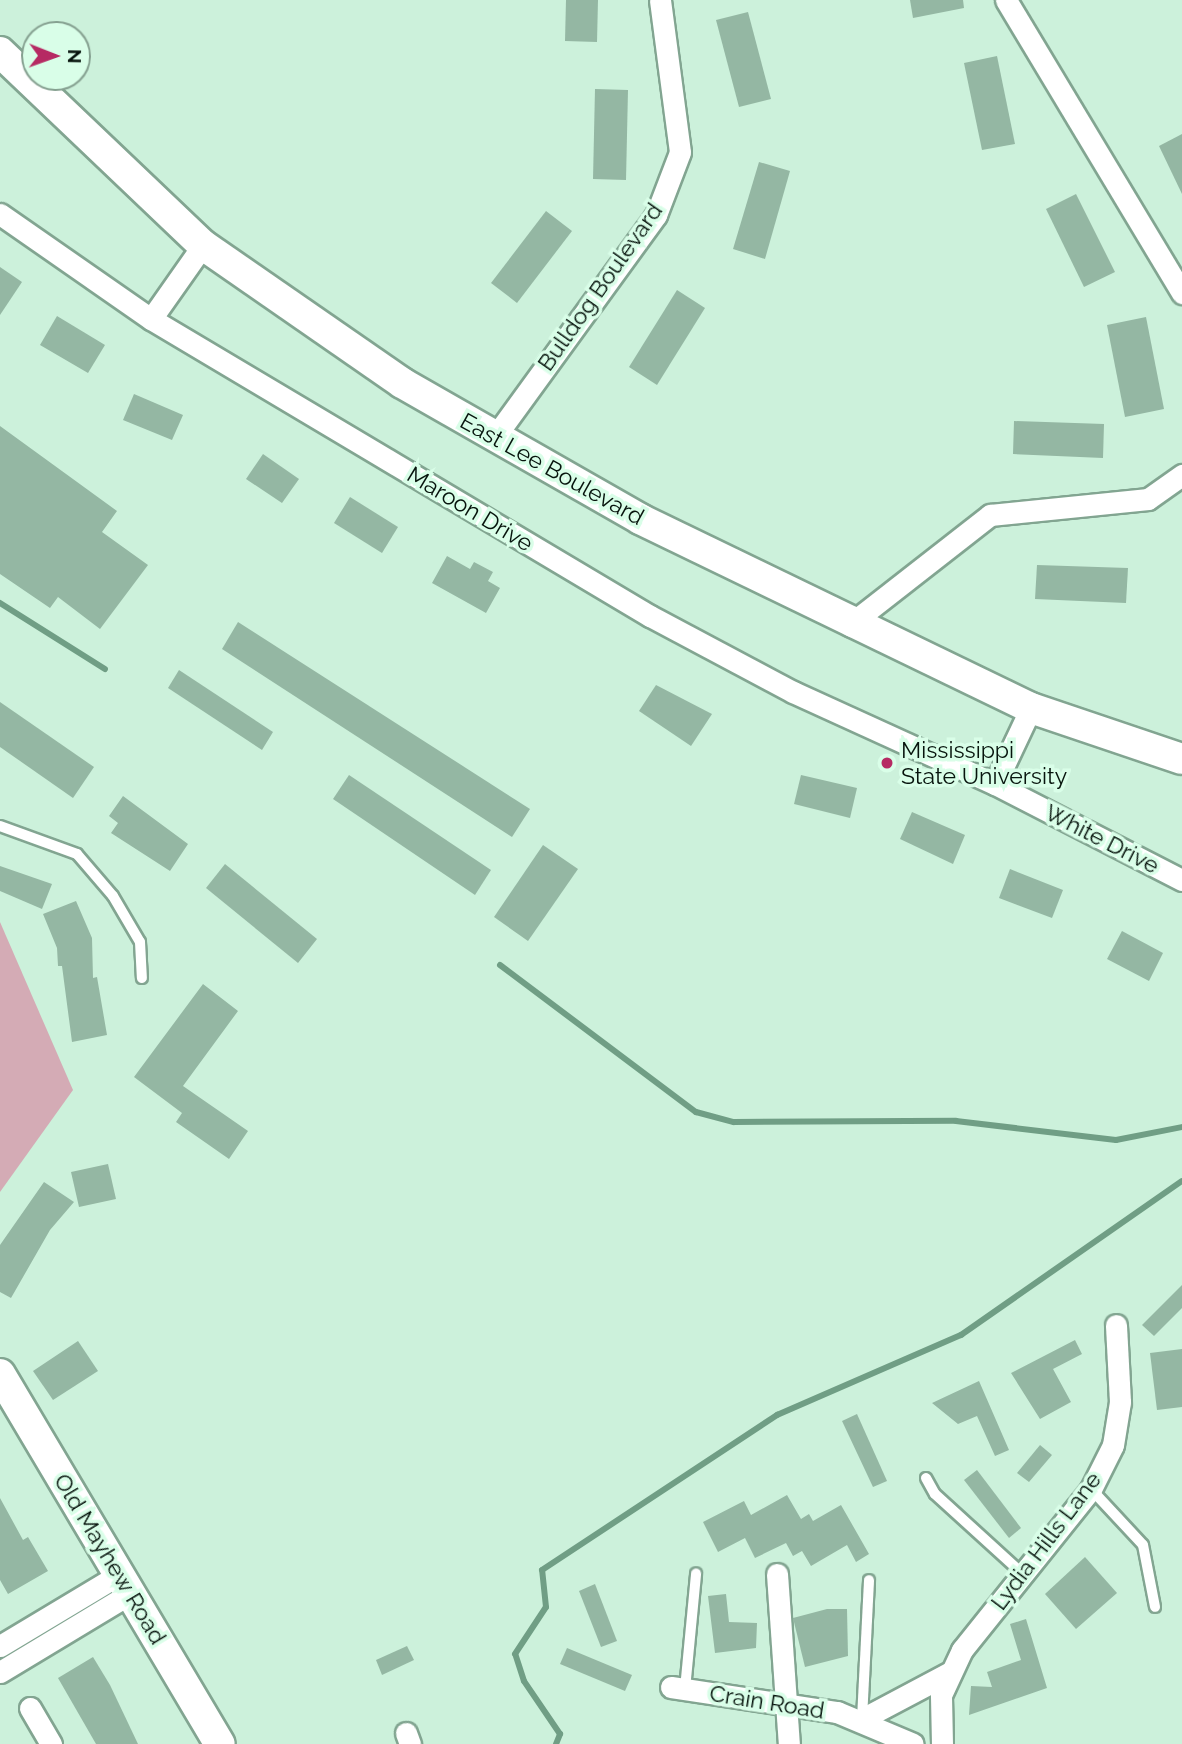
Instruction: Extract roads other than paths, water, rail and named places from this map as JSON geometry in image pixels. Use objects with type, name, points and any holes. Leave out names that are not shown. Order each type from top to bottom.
[{"type":"street","name":"Bulldog Boulevard","points":[[494,438],[656,215],[680,152],[660,0]]},
{"type":"street","points":[[1006,0],[1182,293]]},
{"type":"street","name":"East Lee Boulevard","points":[[0,52],[203,245],[402,383],[494,438],[640,519],[1031,708],[1182,759]]},
{"type":"street","name":"Maroon Drive","points":[[0,214],[151,319],[650,616],[793,692]]},
{"type":"street","points":[[151,319],[203,245]]},
{"type":"street","points":[[853,622],[990,514],[1148,499],[1182,475]]},
{"type":"street","name":"White Drive","points":[[793,692],[995,784],[1182,880]]},
{"type":"street","points":[[995,784],[1031,708]]},
{"type":"street","name":"Lydia Hills Lane","points":[[942,1744],[941,1695],[962,1650],[1091,1489],[1113,1445],[1117,1423],[1116,1325]]},
{"type":"street","name":"Old Mayhew Road","points":[[0,1374],[220,1744]]},
{"type":"street","points":[[777,1574],[789,1744]]},
{"type":"street","points":[[0,1646],[125,1584]]},
{"type":"street","points":[[0,1672],[125,1584]]},
{"type":"street","points":[[862,1719],[949,1673]]},
{"type":"street","name":"Crain Road","points":[[678,1688],[862,1719],[913,1744]]},
{"type":"street","points":[[30,1708],[51,1744]]},
{"type":"lane","points":[[0,826],[77,854],[113,896],[140,942],[142,978]]},
{"type":"lane","points":[[926,1478],[935,1494],[1023,1574]]},
{"type":"lane","points":[[1091,1489],[1143,1545],[1155,1607]]},
{"type":"lane","points":[[678,1688],[696,1574]]},
{"type":"lane","points":[[862,1719],[869,1580]]},
{"type":"waterway","points":[[0,603],[105,669]]},
{"type":"waterway","points":[[500,965],[696,1112],[734,1122],[956,1121],[1116,1140],[1182,1127]]},
{"type":"waterway","points":[[556,1744],[560,1734],[524,1681],[515,1654],[546,1607],[542,1570],[777,1415],[961,1335],[1182,1181]]},
{"type":"place","name":"Mississippi State University","points":[[887,763]]}]
